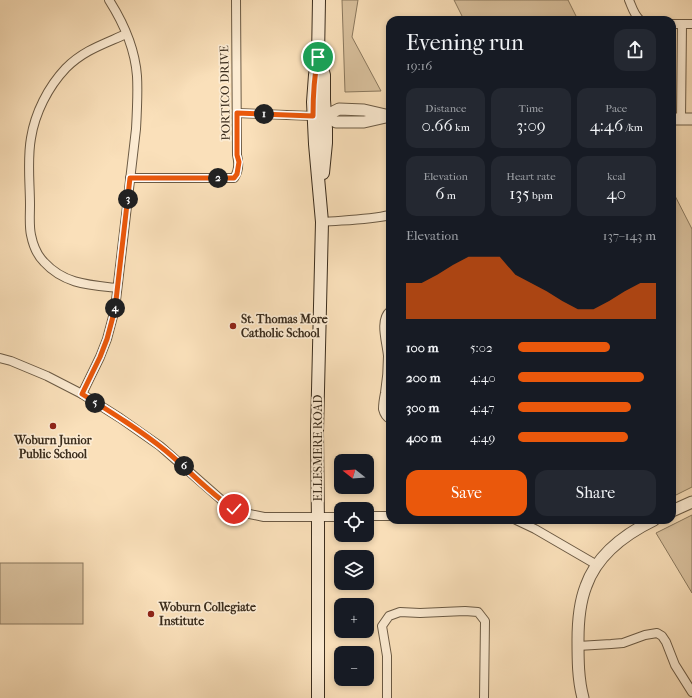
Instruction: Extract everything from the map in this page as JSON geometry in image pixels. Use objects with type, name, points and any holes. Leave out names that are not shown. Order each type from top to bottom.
[{"type":"main road","name":"ELLESMERE ROAD","points":[[318,698],[317,432],[322,222],[320,198],[326,143],[319,116],[324,100],[324,75],[318,57],[319,0]]},
{"type":"street","points":[[82,394],[107,339],[115,309],[116,288],[138,103],[137,74],[132,52],[121,21],[109,0]]},
{"type":"street","name":"PORTICO DRIVE","points":[[130,178],[234,178],[237,174],[239,162],[237,155],[236,0]]},
{"type":"street","points":[[629,0],[637,16]]},
{"type":"street","points":[[676,24],[692,24]]},
{"type":"street","points":[[682,24],[682,119]]},
{"type":"street","points":[[116,288],[80,283],[67,279],[54,272],[42,261],[34,247],[31,234],[29,154],[32,131],[36,118],[46,96],[66,68],[91,49],[126,34]]},
{"type":"street","points":[[237,113],[319,116],[339,109],[364,110],[386,115]]},
{"type":"street","points":[[322,222],[386,216]]},
{"type":"street","points":[[386,316],[384,324],[386,341]]},
{"type":"street","points":[[0,358],[47,376],[82,394],[120,418],[160,446],[226,504],[240,512],[264,517],[334,517]]},
{"type":"street","points":[[386,381],[383,408],[386,416]]},
{"type":"street","points":[[676,510],[692,502]]},
{"type":"street","points":[[374,516],[386,516]]},
{"type":"street","points":[[527,524],[597,565]]},
{"type":"street","points":[[583,698],[578,671],[578,625],[582,598],[586,586],[597,565],[611,549],[631,532],[646,524]]},
{"type":"street","points":[[387,698],[387,656],[382,626],[386,619],[389,616],[400,612],[465,611],[478,612],[485,621],[484,698]]},
{"type":"street","points":[[578,646],[611,644],[657,633],[662,636],[666,642],[675,665],[692,692]]},
{"type":"shaded area","points":[[342,0],[358,0],[352,37],[381,91],[345,92]]},
{"type":"shaded area","points":[[454,0],[568,0],[576,16],[462,16]]},
{"type":"shaded area","points":[[676,198],[692,229],[692,487],[676,495]]},
{"type":"shaded area","points":[[692,515],[692,593],[656,533]]},
{"type":"shaded area","points":[[0,563],[83,563],[83,624],[0,624]]},
{"type":"place","name":"St. Thomas More Catholic School","points":[[233,326]]},
{"type":"place","name":"Woburn Junior Public School","points":[[53,426]]},
{"type":"place","name":"Woburn Collegiate Institute","points":[[151,614]]},
{"type":"route","points":[[234,509],[201,483],[183,465],[160,446],[82,394],[107,339],[115,309],[116,288],[121,260],[130,178],[234,178],[237,174],[239,162],[237,155],[237,113],[313,116],[314,75],[318,57]]}]
